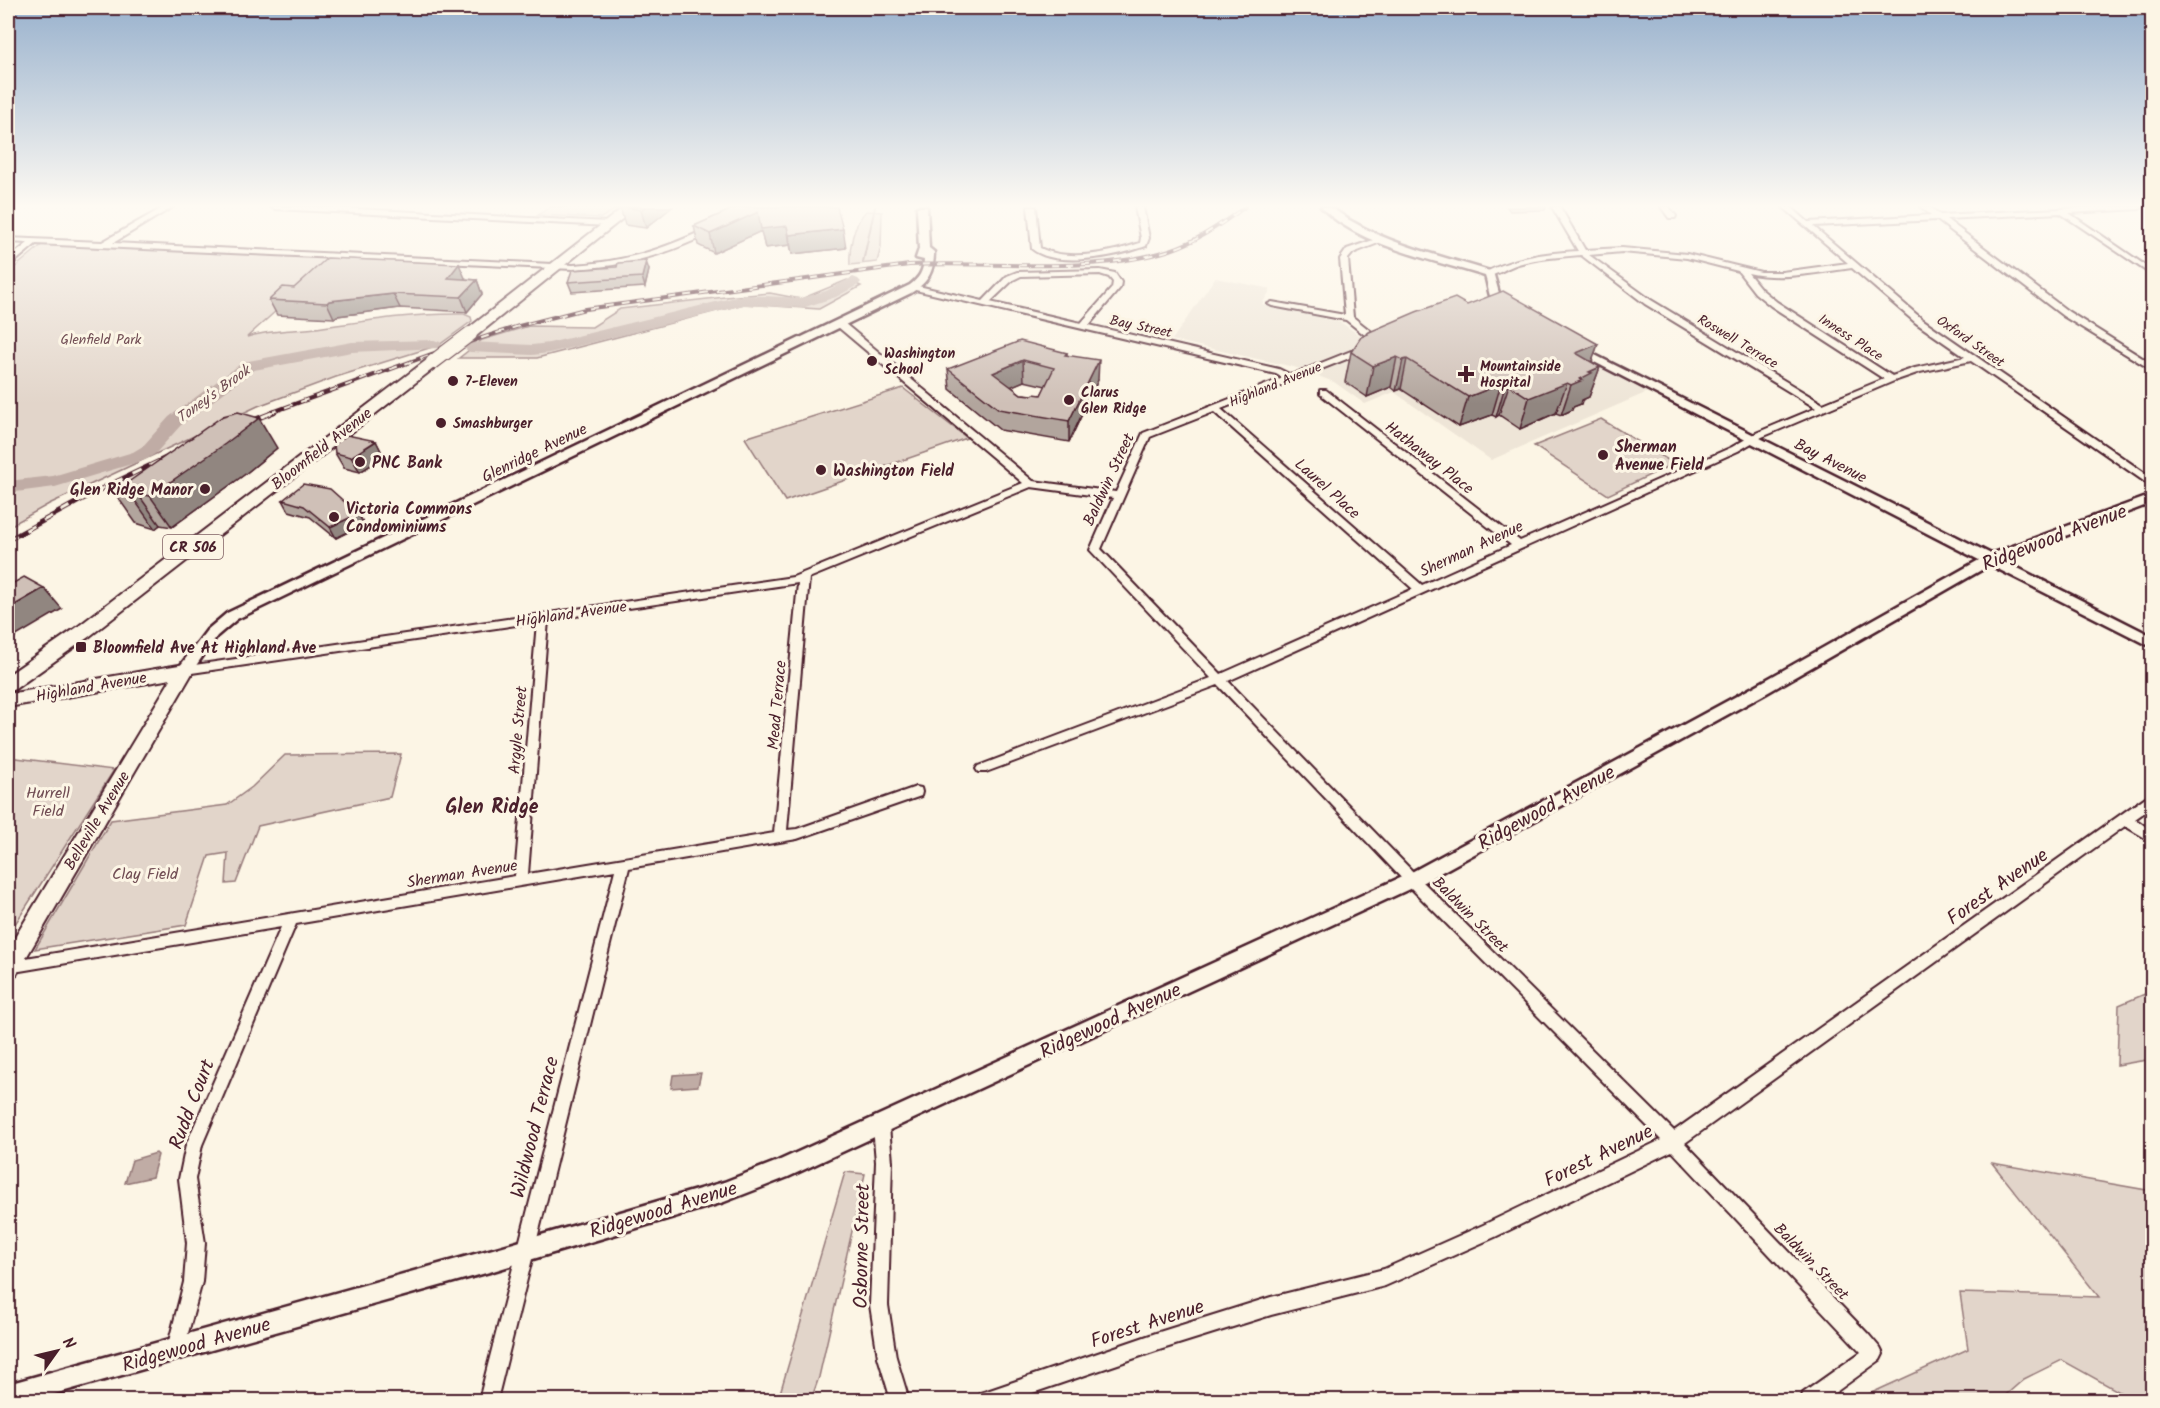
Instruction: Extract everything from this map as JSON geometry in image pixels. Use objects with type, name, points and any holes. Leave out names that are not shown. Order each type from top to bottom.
[{"type":"main road","name":"Bloomfield Avenue","points":[[8,684],[82,632],[550,273]]},
{"type":"main road","name":"Highland Avenue","points":[[8,700],[185,670]]},
{"type":"main road","name":"Belleville Avenue","points":[[8,968],[185,670]]},
{"type":"street","points":[[914,287],[922,283],[926,273]]},
{"type":"street","points":[[984,304],[1010,278],[1029,273],[1050,273]]},
{"type":"street","points":[[1083,327],[1116,288],[1117,282],[1112,275],[1103,273]]},
{"type":"street","points":[[1272,304],[1349,318],[1345,273]]},
{"type":"street","points":[[1485,273],[1489,274],[1493,304],[1511,315]]},
{"type":"street","name":"Roswell Terrace","points":[[1610,273],[1648,302],[1823,408]]},
{"type":"street","name":"Inness Place","points":[[1743,273],[1758,291],[1774,304],[1891,380]]},
{"type":"street","points":[[1759,273],[1784,273]]},
{"type":"street","name":"Oxford Street","points":[[1863,273],[1919,321],[2152,482]]},
{"type":"street","points":[[2012,273],[2066,314],[2152,367]]},
{"type":"street","name":"Bay Street","points":[[914,287],[1279,372],[1290,378]]},
{"type":"street","name":"Glenridge Avenue","points":[[185,670],[212,633],[232,616],[840,325],[914,287]]},
{"type":"street","name":"Highland Avenue","points":[[1170,426],[1383,342],[1349,318]]},
{"type":"street","points":[[840,325],[1030,484]]},
{"type":"street","name":"Bay Avenue","points":[[1566,343],[2152,642]]},
{"type":"street","name":"Sherman Avenue","points":[[982,769],[1219,680],[1823,408],[1918,370],[1973,358]]},
{"type":"street","name":"Hathaway Place","points":[[1323,392],[1518,545]]},
{"type":"street","name":"Laurel Place","points":[[1215,408],[1421,590]]},
{"type":"street","name":"Baldwin Street","points":[[1170,426],[1146,435],[1095,550],[1412,880],[1673,1142],[1874,1354],[1810,1401]]},
{"type":"street","name":"Highland Avenue","points":[[185,670],[795,580],[1030,484],[1119,496]]},
{"type":"street","name":"Ridgewood Avenue","points":[[8,1396],[525,1251],[724,1192],[782,1170],[1412,880],[1760,690],[1989,560],[2152,499]]},
{"type":"street","name":"Mead Terrace","points":[[780,837],[804,576]]},
{"type":"street","name":"Argyle Street","points":[[521,881],[543,618]]},
{"type":"street","name":"Sherman Avenue","points":[[8,968],[797,834],[916,792]]},
{"type":"street","name":"Forest Avenue","points":[[987,1401],[1145,1345],[1271,1306],[1385,1277],[1490,1231],[1673,1142],[2152,800]]},
{"type":"street","points":[[2125,820],[2152,837]]},
{"type":"street","name":"Wildwood Terrace","points":[[488,1401],[622,865]]},
{"type":"street","name":"Rudd Court","points":[[176,1349],[193,1282],[196,1243],[187,1179],[194,1145],[291,920]]},
{"type":"street","name":"Osborne Street","points":[[873,1129],[884,1162],[879,1305],[887,1357],[900,1401]]},
{"type":"shaded area","name":"Mountainside Hospital","points":[[1215,278],[1271,289],[1262,304],[1340,322],[1379,348],[1496,310],[1650,391],[1491,460],[1394,392],[1365,404],[1334,382],[1294,367],[1172,340]]},
{"type":"shaded area","points":[[701,1073],[698,1086],[671,1088],[673,1075]]},
{"type":"shaded area","points":[[156,1153],[158,1155],[152,1177],[125,1183],[132,1160]]},
{"type":"green space","name":"Glenfield Park","points":[[8,273],[319,273],[247,337],[272,332],[426,315],[464,314],[471,317],[472,321],[439,345],[336,377],[258,406],[49,504],[8,527]]},
{"type":"green space","points":[[847,280],[861,286],[819,309],[744,304],[537,358],[459,358],[482,340],[529,326],[592,327],[620,309],[725,297],[770,293],[801,299]]},
{"type":"green space","name":"Washington Field","points":[[903,388],[967,438],[785,501],[745,438]]},
{"type":"green space","name":"Sherman Avenue Field","points":[[1601,419],[1673,464],[1608,495],[1534,446]]},
{"type":"green space","name":"Clay Field","points":[[401,754],[390,797],[258,826],[236,883],[226,884],[228,853],[209,856],[186,925],[35,949],[111,820],[227,805],[252,787],[285,755]]},
{"type":"green space","name":"Hurrell Field","points":[[8,757],[114,770],[8,935]]},
{"type":"green space","points":[[2152,991],[2152,1059],[2117,1065],[2119,1005]]},
{"type":"green space","points":[[1992,1163],[2152,1191],[2152,1394],[2142,1400],[2134,1400],[2062,1360],[2024,1379],[2000,1400],[1856,1400],[1968,1349],[1960,1293],[2099,1297]]},
{"type":"green space","points":[[845,1172],[865,1174],[819,1377],[811,1400],[778,1400]]},
{"type":"building","points":[[311,273],[452,273],[448,278],[477,280],[461,297],[393,294],[327,303],[269,300],[283,287],[294,288]]},
{"type":"building","points":[[571,273],[643,273],[642,277],[568,282]]},
{"type":"building","points":[[1503,291],[1598,344],[1576,353],[1600,367],[1580,379],[1583,380],[1571,385],[1567,383],[1529,398],[1509,385],[1501,384],[1468,397],[1407,359],[1397,357],[1373,366],[1351,352],[1361,337],[1367,333],[1416,312],[1455,298],[1467,305]]},
{"type":"building","points":[[1020,341],[1067,353],[1065,355],[1099,360],[1069,421],[999,409],[948,369]],"holes":[[[1023,360],[1054,368],[1041,395],[1021,394],[993,373]]]},
{"type":"building","points":[[238,412],[259,418],[150,496],[138,494],[133,498],[114,492],[223,416]]},
{"type":"building","points":[[347,435],[376,441],[351,457],[335,453],[334,445]]},
{"type":"building","name":"Victoria Commons Condominiums","points":[[303,484],[330,489],[358,514],[330,527],[304,506],[283,500]]},
{"type":"building","points":[[24,577],[44,588],[8,609],[8,586]]},
{"type":"waterway","name":"Toney's Brook","points":[[470,347],[532,350],[549,348],[744,300],[802,303],[831,294],[853,282]]},
{"type":"waterway","name":"Toney's Brook","points":[[8,487],[55,481],[139,456],[149,450],[175,421],[249,366],[352,347],[434,345]]},
{"type":"railway","points":[[270,413],[432,354],[519,326],[585,309],[852,273]]},
{"type":"railway","points":[[243,424],[274,412]]},
{"type":"railway","points":[[8,540],[103,488],[174,454]]},
{"type":"place","name":"Washington School","points":[[872,361]]},
{"type":"place","name":"Mountainside Hospital","points":[[1466,374]]},
{"type":"place","name":"7-Eleven","points":[[453,381]]},
{"type":"place","name":"Clarus Glen Ridge","points":[[1069,400]]},
{"type":"place","name":"Smashburger","points":[[441,423]]},
{"type":"place","name":"Sherman Avenue Field","points":[[1603,455]]},
{"type":"place","name":"PNC Bank","points":[[360,462]]},
{"type":"place","name":"Washington Field","points":[[821,470]]},
{"type":"place","name":"Glen Ridge Manor","points":[[205,489]]},
{"type":"place","name":"Victoria Commons Condominiums","points":[[334,517]]},
{"type":"place","name":"Bloomfield Ave At Highland Ave","points":[[81,647]]},
{"type":"district","name":"Glen Ridge","points":[[492,806]]}]
